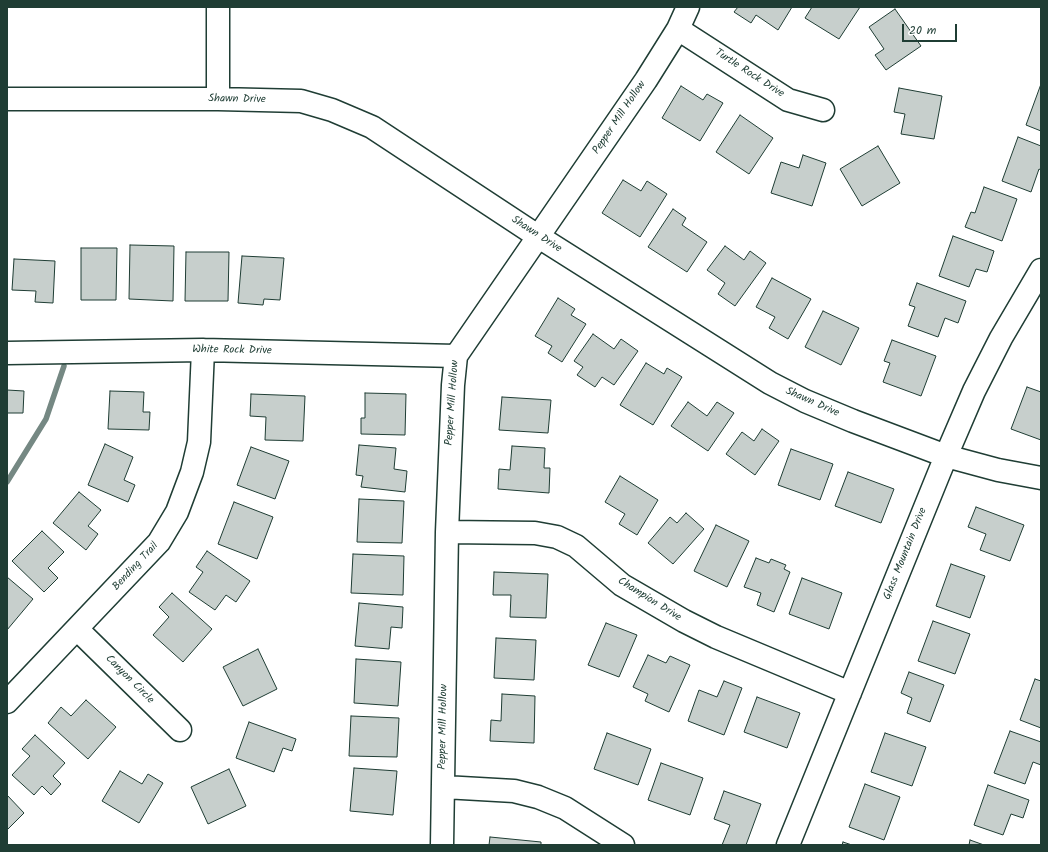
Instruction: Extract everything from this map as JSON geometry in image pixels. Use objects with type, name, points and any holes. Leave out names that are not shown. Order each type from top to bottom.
[{"type":"street","points":[[218,7],[218,99]]},
{"type":"street","name":"Pepper Mill Hollow","points":[[442,845],[447,532],[453,385],[456,356],[539,237],[678,29],[688,7]]},
{"type":"street","name":"Turtle Rock Drive","points":[[678,29],[788,100],[823,110]]},
{"type":"street","name":"Shawn Drive","points":[[7,99],[218,99],[301,102],[332,110],[372,127],[539,237],[770,383],[805,401],[853,421],[946,456],[998,470],[1041,478]]},
{"type":"street","name":"Glass Mountain Drive","points":[[788,845],[946,456],[974,391],[1001,338],[1041,270]]},
{"type":"street","name":"White Rock Drive","points":[[7,353],[203,350],[456,356]]},
{"type":"street","name":"Bending Trail","points":[[7,702],[159,542],[177,512],[192,472],[199,442],[203,350]]},
{"type":"street","name":"Champion Drive","points":[[447,532],[535,533],[557,537],[576,546],[622,585],[684,621],[716,637],[850,693]]},
{"type":"street","name":"Canyon Circle","points":[[78,629],[180,730]]},
{"type":"street","points":[[444,787],[514,791],[538,797],[565,808],[623,845]]},
{"type":"building","points":[[738,7],[792,7],[778,30],[756,15],[751,23],[734,12]]},
{"type":"building","points":[[812,7],[860,7],[839,39],[805,18]]},
{"type":"building","points":[[895,9],[921,46],[886,70],[875,55],[884,49],[869,27]]},
{"type":"building","points":[[1041,84],[1041,131],[1026,125]]},
{"type":"building","points":[[681,86],[703,100],[707,94],[723,103],[700,141],[662,118]]},
{"type":"building","points":[[899,88],[942,96],[934,139],[901,134],[905,114],[894,112]]},
{"type":"building","points":[[740,115],[773,138],[749,174],[716,152]]},
{"type":"building","points":[[1018,137],[1041,146],[1041,170],[1039,169],[1031,192],[1002,181]]},
{"type":"building","points":[[878,146],[900,183],[862,206],[840,169]]},
{"type":"building","points":[[803,155],[826,163],[812,206],[771,193],[781,162],[799,168]]},
{"type":"building","points":[[623,180],[641,191],[647,181],[667,194],[640,237],[602,213]]},
{"type":"building","points":[[984,187],[1017,199],[1002,241],[965,227],[971,212],[975,213]]},
{"type":"building","points":[[673,209],[686,218],[682,225],[707,242],[687,272],[648,247]]},
{"type":"building","points":[[953,236],[994,251],[987,272],[976,269],[969,287],[939,276]]},
{"type":"building","points":[[130,245],[174,246],[173,301],[129,299]]},
{"type":"building","points":[[725,246],[744,260],[750,251],[766,263],[735,306],[718,294],[725,283],[707,270]]},
{"type":"building","points":[[81,248],[117,248],[116,300],[81,300]]},
{"type":"building","points":[[186,252],[229,252],[228,301],[185,301]]},
{"type":"building","points":[[242,256],[284,258],[280,300],[264,299],[263,305],[238,303]]},
{"type":"building","points":[[14,259],[55,261],[53,303],[35,302],[36,291],[12,290]]},
{"type":"building","points":[[772,278],[811,299],[788,339],[769,328],[775,317],[756,307]]},
{"type":"building","points":[[917,283],[966,301],[958,323],[945,318],[938,337],[908,326],[915,307],[909,305]]},
{"type":"building","points":[[558,298],[575,309],[571,315],[586,324],[562,362],[548,353],[552,346],[535,336]]},
{"type":"building","points":[[823,311],[859,328],[841,365],[805,347]]},
{"type":"building","points":[[593,334],[614,349],[621,339],[638,351],[614,385],[602,377],[595,387],[577,375],[583,367],[574,361]]},
{"type":"building","points":[[892,340],[936,356],[921,396],[883,382],[890,363],[884,361]]},
{"type":"building","points":[[646,363],[664,374],[667,368],[682,377],[653,425],[620,405]]},
{"type":"building","points":[[1027,387],[1041,392],[1041,440],[1011,429]]},
{"type":"building","points":[[7,390],[24,391],[23,413],[7,413]]},
{"type":"building","points":[[110,391],[144,392],[143,412],[150,412],[149,430],[108,429]]},
{"type":"building","points":[[365,393],[406,394],[405,435],[361,434],[361,418],[365,418]]},
{"type":"building","points":[[251,394],[305,396],[303,441],[265,440],[266,417],[250,416]]},
{"type":"building","points":[[502,397],[551,400],[548,433],[499,430]]},
{"type":"building","points":[[688,402],[707,416],[717,402],[734,413],[708,451],[671,426]]},
{"type":"building","points":[[762,429],[779,441],[755,475],[726,454],[742,432],[754,441]]},
{"type":"building","points":[[105,444],[133,457],[124,480],[135,485],[128,502],[88,485]]},
{"type":"building","points":[[359,445],[396,448],[394,469],[407,471],[405,492],[361,487],[363,476],[356,475]]},
{"type":"building","points":[[512,446],[545,448],[544,468],[550,468],[549,493],[498,489],[499,469],[510,470]]},
{"type":"building","points":[[251,447],[289,461],[275,499],[237,485]]},
{"type":"building","points":[[791,449],[833,464],[820,500],[778,485]]},
{"type":"building","points":[[848,472],[894,489],[881,523],[835,506]]},
{"type":"building","points":[[620,476],[658,500],[637,535],[619,524],[625,514],[605,502]]},
{"type":"building","points":[[79,492],[101,510],[88,526],[98,534],[86,550],[53,523]]},
{"type":"building","points":[[359,499],[404,501],[402,543],[357,542]]},
{"type":"building","points":[[234,502],[273,517],[257,559],[218,544]]},
{"type":"building","points":[[976,507],[1024,525],[1010,561],[980,550],[986,534],[968,527]]},
{"type":"building","points":[[686,513],[704,529],[673,564],[648,543],[670,517],[677,523]]},
{"type":"building","points":[[716,525],[749,541],[727,587],[694,571]]},
{"type":"building","points":[[42,531],[64,552],[48,568],[58,578],[44,592],[12,561]]},
{"type":"building","points":[[207,551],[250,581],[236,602],[226,595],[215,610],[189,592],[203,572],[196,567]]},
{"type":"building","points":[[353,554],[404,556],[403,595],[351,593]]},
{"type":"building","points":[[756,558],[769,563],[771,559],[786,565],[784,569],[790,572],[774,612],[757,605],[761,593],[744,587]]},
{"type":"building","points":[[951,564],[985,576],[970,618],[936,606]]},
{"type":"building","points":[[494,572],[548,574],[546,618],[510,617],[511,595],[493,595]]},
{"type":"building","points":[[7,577],[33,599],[7,630]]},
{"type":"building","points":[[802,578],[842,593],[829,629],[789,614]]},
{"type":"building","points":[[172,593],[212,629],[183,662],[153,635],[169,617],[159,607]]},
{"type":"building","points":[[359,603],[403,607],[402,628],[391,627],[389,649],[355,646]]},
{"type":"building","points":[[933,621],[970,634],[955,674],[918,661]]},
{"type":"building","points":[[606,623],[637,635],[619,677],[588,665]]},
{"type":"building","points":[[496,638],[536,640],[534,680],[494,678]]},
{"type":"building","points":[[258,649],[277,689],[243,706],[223,667]]},
{"type":"building","points":[[648,655],[666,663],[670,656],[690,665],[669,712],[645,701],[648,694],[633,687]]},
{"type":"building","points":[[356,659],[401,662],[398,706],[354,703]]},
{"type":"building","points":[[909,672],[944,685],[930,722],[907,713],[912,698],[901,693]]},
{"type":"building","points":[[1035,679],[1041,681],[1041,728],[1020,720]]},
{"type":"building","points":[[724,681],[742,688],[724,735],[688,721],[699,690],[717,697]]},
{"type":"building","points":[[502,694],[535,696],[534,743],[490,741],[491,720],[501,721]]},
{"type":"building","points":[[757,697],[800,713],[787,748],[744,732]]},
{"type":"building","points":[[86,700],[116,727],[88,759],[48,723],[61,707],[71,716]]},
{"type":"building","points":[[351,716],[399,718],[397,757],[349,756]]},
{"type":"building","points":[[249,722],[296,739],[292,751],[283,748],[274,772],[236,758]]},
{"type":"building","points":[[1010,731],[1041,742],[1041,765],[1033,762],[1025,784],[994,773]]},
{"type":"building","points":[[607,733],[651,749],[638,785],[594,769]]},
{"type":"building","points":[[885,733],[926,747],[912,786],[871,772]]},
{"type":"building","points":[[35,735],[65,763],[53,776],[61,784],[51,795],[42,786],[34,795],[12,775],[30,756],[22,749]]},
{"type":"building","points":[[661,763],[703,778],[690,815],[648,800]]},
{"type":"building","points":[[354,768],[397,771],[393,815],[350,811]]},
{"type":"building","points":[[229,769],[246,806],[208,824],[191,787]]},
{"type":"building","points":[[120,771],[142,784],[148,774],[163,783],[139,823],[102,801]]},
{"type":"building","points":[[865,784],[900,797],[884,840],[849,827]]},
{"type":"building","points":[[988,785],[1029,800],[1023,818],[1011,814],[1003,835],[974,825]]},
{"type":"building","points":[[724,791],[761,804],[746,845],[722,845],[730,825],[714,819]]},
{"type":"building","points":[[7,795],[24,813],[7,830]]},
{"type":"building","points":[[490,837],[541,842],[541,845],[489,845]]},
{"type":"building","points":[[970,840],[984,845],[969,845]]},
{"type":"building","points":[[843,842],[852,845],[842,845]]},
{"type":"waterway","points":[[7,482],[46,419],[64,366]]}]
